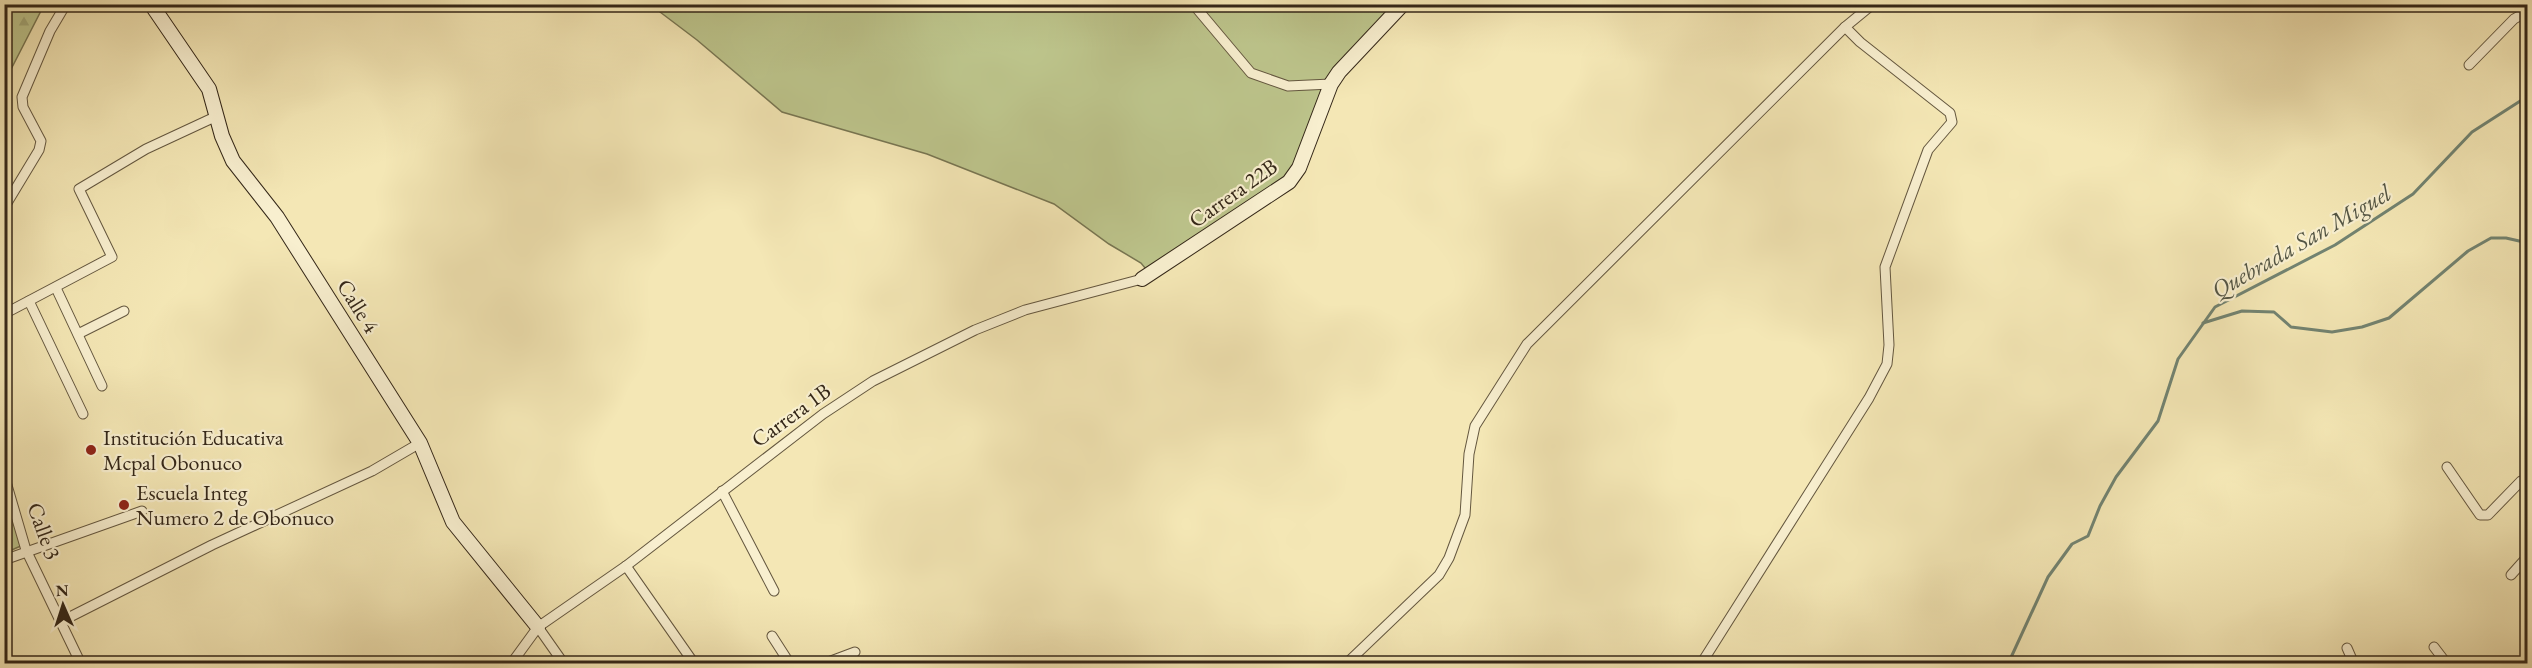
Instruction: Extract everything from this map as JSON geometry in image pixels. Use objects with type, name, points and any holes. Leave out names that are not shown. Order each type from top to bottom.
[{"type":"street","points":[[4,208],[39,150],[42,141],[23,107],[22,97],[50,31],[66,4]]},
{"type":"street","name":"Calle 4","points":[[151,4],[209,89],[232,161],[277,217],[420,443],[453,522],[538,627]]},
{"type":"street","points":[[1193,4],[1251,73],[1288,86],[1331,84]]},
{"type":"street","name":"Carrera 22B","points":[[1142,279],[1289,182],[1299,168],[1331,84],[1339,72],[1403,4]]},
{"type":"street","points":[[1346,663],[1439,575],[1449,558],[1465,514],[1469,454],[1475,426],[1527,344],[1845,27],[1873,4]]},
{"type":"street","points":[[2469,65],[2514,19],[2528,11]]},
{"type":"street","points":[[1701,663],[1864,407],[1887,364],[1889,345],[1885,267],[1928,150],[1952,122],[1950,113],[1943,106],[1860,42],[1845,27]]},
{"type":"street","points":[[4,314],[112,258],[79,189],[146,149],[217,116]]},
{"type":"street","name":"Carrera 1B","points":[[511,663],[538,627],[626,566],[823,414],[873,381],[921,356],[1025,310],[1142,279]]},
{"type":"street","points":[[56,288],[102,386]]},
{"type":"street","points":[[29,301],[83,414]]},
{"type":"street","points":[[78,334],[124,311]]},
{"type":"street","points":[[60,622],[212,544],[372,471],[420,443]]},
{"type":"street","points":[[2447,467],[2480,515],[2483,516],[2488,516],[2521,481],[2528,479]]},
{"type":"street","name":"Calle 3","points":[[4,475],[26,550],[81,663]]},
{"type":"street","points":[[722,491],[774,591]]},
{"type":"street","points":[[4,560],[26,550],[142,512]]},
{"type":"street","points":[[2511,575],[2528,555]]},
{"type":"street","points":[[626,566],[691,659]]},
{"type":"street","points":[[538,627],[564,663]]},
{"type":"street","points":[[772,636],[790,663]]},
{"type":"street","points":[[2434,647],[2447,663]]},
{"type":"street","points":[[2347,648],[2354,663]]},
{"type":"street","points":[[823,663],[855,652]]},
{"type":"green space","points":[[656,4],[1403,5],[1339,72],[1299,168],[1150,274],[1141,263],[1109,244],[1054,204],[927,154],[782,112],[697,40],[656,9]]},
{"type":"green space","points":[[4,5],[44,5],[5,81]]},
{"type":"green space","points":[[4,487],[23,545],[5,553],[4,553]]},
{"type":"waterway","name":"Quebrada San Miguel","points":[[2008,664],[2048,577],[2072,544],[2088,536],[2100,506],[2116,477],[2158,421],[2178,359],[2215,307],[2335,245],[2413,194],[2472,132],[2528,96]]},
{"type":"waterway","points":[[2203,323],[2242,311],[2274,312],[2291,327],[2332,332],[2362,327],[2389,318],[2468,251],[2491,238],[2506,238],[2528,243]]},
{"type":"place","name":"Institución Educativa Mcpal Obonuco","points":[[91,450]]},
{"type":"place","name":"Escuela Integ Numero 2 de Obonuco","points":[[124,505]]}]
